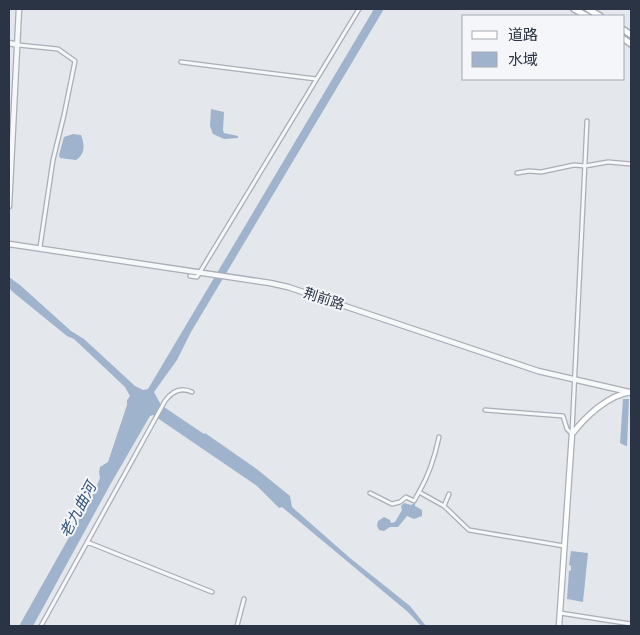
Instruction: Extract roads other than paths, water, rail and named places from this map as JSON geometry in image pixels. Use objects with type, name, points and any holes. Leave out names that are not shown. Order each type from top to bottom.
[{"type":"main road","points":[[559,626],[572,434],[592,411],[618,396],[631,392]]},
{"type":"street","points":[[9,206],[19,9]]},
{"type":"street","points":[[190,276],[196,277],[200,272],[359,9]]},
{"type":"street","points":[[9,44],[58,50],[75,61],[53,160],[40,247]]},
{"type":"street","points":[[181,62],[316,79]]},
{"type":"street","points":[[572,434],[587,121]]},
{"type":"street","points":[[517,173],[541,172],[574,165],[585,166],[608,162],[631,164]]},
{"type":"street","name":"荆前路","points":[[9,244],[208,273],[288,287],[538,371],[631,392]]},
{"type":"street","points":[[41,626],[163,405],[175,390],[189,390],[192,392]]},
{"type":"street","points":[[485,410],[563,416],[567,428],[572,434]]},
{"type":"street","points":[[370,493],[392,504],[400,502],[406,497],[414,501],[428,473],[439,437]]},
{"type":"street","points":[[420,492],[444,506],[469,530],[564,546]]},
{"type":"street","points":[[444,506],[450,494]]},
{"type":"street","points":[[87,542],[212,592]]},
{"type":"street","points":[[237,626],[244,599]]},
{"type":"street","points":[[560,613],[631,624]]},
{"type":"water","points":[[374,9],[384,9],[191,332],[177,360],[154,392],[161,405],[258,470],[290,496],[292,507],[350,558],[410,606],[426,626],[421,626],[408,612],[282,507],[279,508],[257,486],[153,415],[150,416],[110,485],[33,626],[19,626],[94,493],[100,478],[100,467],[108,462],[127,400],[130,396],[125,387],[74,339],[67,336],[14,293],[9,288],[9,277],[71,331],[84,339],[135,386],[143,390],[148,389]]},
{"type":"water","points":[[211,109],[224,112],[224,133],[238,136],[238,138],[224,139],[213,134],[210,126]]},
{"type":"water","points":[[73,134],[81,135],[84,146],[83,152],[76,160],[60,158],[59,155],[64,137]]},
{"type":"water","points":[[623,399],[629,399],[627,446],[620,443]]},
{"type":"water","points":[[404,503],[411,505],[415,503],[415,506],[422,510],[422,516],[414,519],[407,516],[398,527],[390,527],[384,531],[379,530],[377,526],[378,521],[384,517],[390,520],[391,523],[395,522]]},
{"type":"water","points":[[571,551],[588,553],[583,602],[567,599],[569,571],[571,570],[569,565]]},
{"type":"water label","name":"老九曲河","points":[[78,510]]}]
